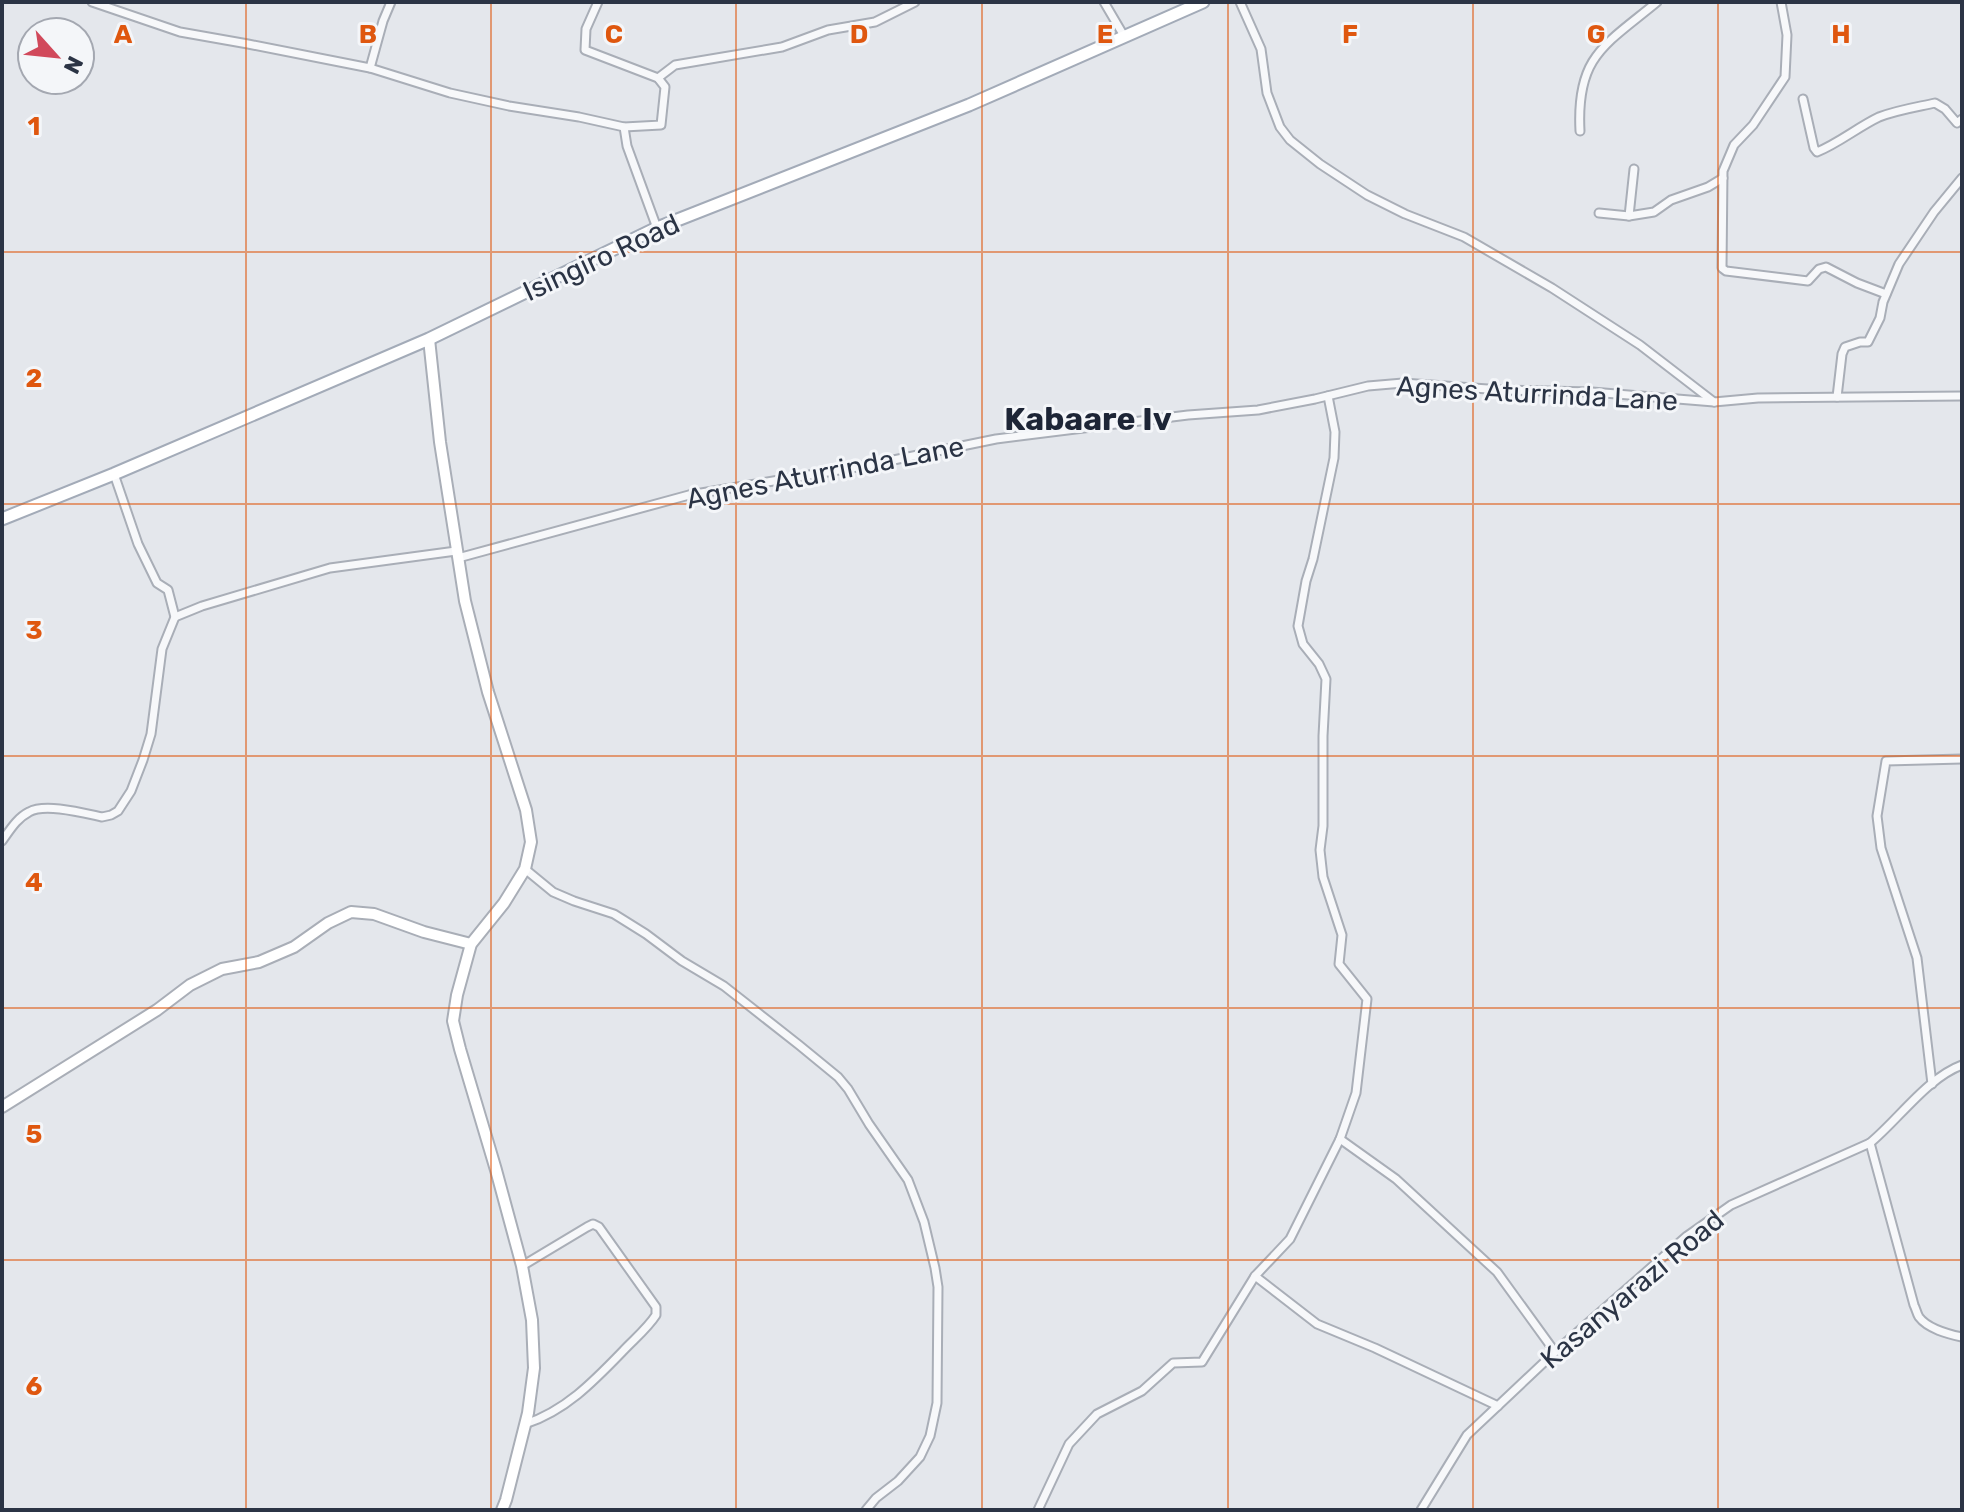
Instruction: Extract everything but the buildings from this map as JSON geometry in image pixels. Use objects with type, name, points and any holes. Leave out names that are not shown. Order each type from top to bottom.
[{"type":"main road","name":"Isingiro Road","points":[[2,519],[429,339],[657,228],[969,105],[1203,2]]},
{"type":"street","points":[[92,2],[180,32],[370,68],[450,93],[509,106],[624,127],[661,125],[665,87],[658,78],[585,50],[586,29],[598,2]]},
{"type":"street","points":[[370,68],[391,2]]},
{"type":"street","points":[[658,78],[675,65],[782,47],[828,30],[875,22],[915,2]]},
{"type":"street","points":[[1104,2],[1124,36]]},
{"type":"street","points":[[1240,2],[1261,49],[1267,93],[1280,127],[1290,140],[1367,195],[1464,237],[1552,288],[1640,345],[1714,402]]},
{"type":"street","points":[[1580,131],[1583,82],[1592,60],[1602,47],[1657,2]]},
{"type":"street","points":[[1781,2],[1787,35],[1785,77],[1753,125],[1734,145],[1723,171],[1722,268],[1808,281],[1819,269],[1826,267],[1886,294]]},
{"type":"street","points":[[1803,99],[1817,152],[1898,110],[1935,103],[1957,123],[1962,119]]},
{"type":"street","points":[[624,127],[627,146],[657,228]]},
{"type":"street","points":[[1629,216],[1634,169]]},
{"type":"street","points":[[1599,213],[1629,216],[1654,212],[1671,200],[1708,187],[1723,178]]},
{"type":"street","points":[[1837,397],[1845,347],[1868,342],[1899,264],[1934,212],[1962,178]]},
{"type":"street","points":[[429,339],[440,442],[465,601],[488,692],[526,810],[531,842],[525,869],[504,903],[471,944],[453,1021],[522,1266],[532,1320],[534,1368],[525,1424],[502,1510]]},
{"type":"street","name":"Agnes Aturrinda Lane","points":[[175,617],[330,568],[457,555],[689,495],[869,465],[996,439],[1188,415],[1258,410],[1368,386],[1403,383],[1592,392],[1714,402],[1758,398],[1962,396]]},
{"type":"street","points":[[1038,1510],[1069,1444],[1097,1414],[1142,1391],[1173,1363],[1202,1362],[1255,1276],[1290,1239],[1340,1139],[1356,1093],[1367,999],[1339,964],[1342,935],[1323,877],[1320,850],[1326,679],[1303,644],[1298,626],[1334,458],[1335,432],[1328,396]]},
{"type":"street","points":[[2,841],[19,819],[30,811],[42,808],[102,817],[118,811],[131,791],[151,734],[162,649],[175,617],[168,590],[157,583],[138,544],[114,474]]},
{"type":"street","points":[[1932,1084],[1917,958],[1881,848],[1877,816],[1886,761],[1962,759]]},
{"type":"street","points":[[525,869],[553,892],[614,914],[646,934],[682,961],[724,986],[802,1047],[848,1089],[908,1180],[924,1222],[938,1287],[937,1403],[930,1436],[920,1457],[866,1510]]},
{"type":"street","points":[[2,1107],[157,1010],[190,985],[222,969],[259,962],[294,947],[328,923],[351,912],[374,914],[424,932],[471,944]]},
{"type":"street","name":"Kasanyarazi Road","points":[[1421,1510],[1467,1435],[1555,1352],[1687,1236],[1731,1205],[1870,1143],[1947,1070],[1962,1065]]},
{"type":"street","points":[[1340,1139],[1396,1179],[1497,1272],[1555,1352]]},
{"type":"street","points":[[1870,1143],[1920,1318],[1948,1334],[1962,1337]]},
{"type":"street","points":[[522,1266],[593,1224],[599,1227],[656,1307],[656,1315],[591,1384],[563,1407],[525,1424]]},
{"type":"street","points":[[1255,1276],[1317,1324],[1498,1406]]},
{"type":"district","name":"Kabaare Iv","points":[[1088,419]]}]
